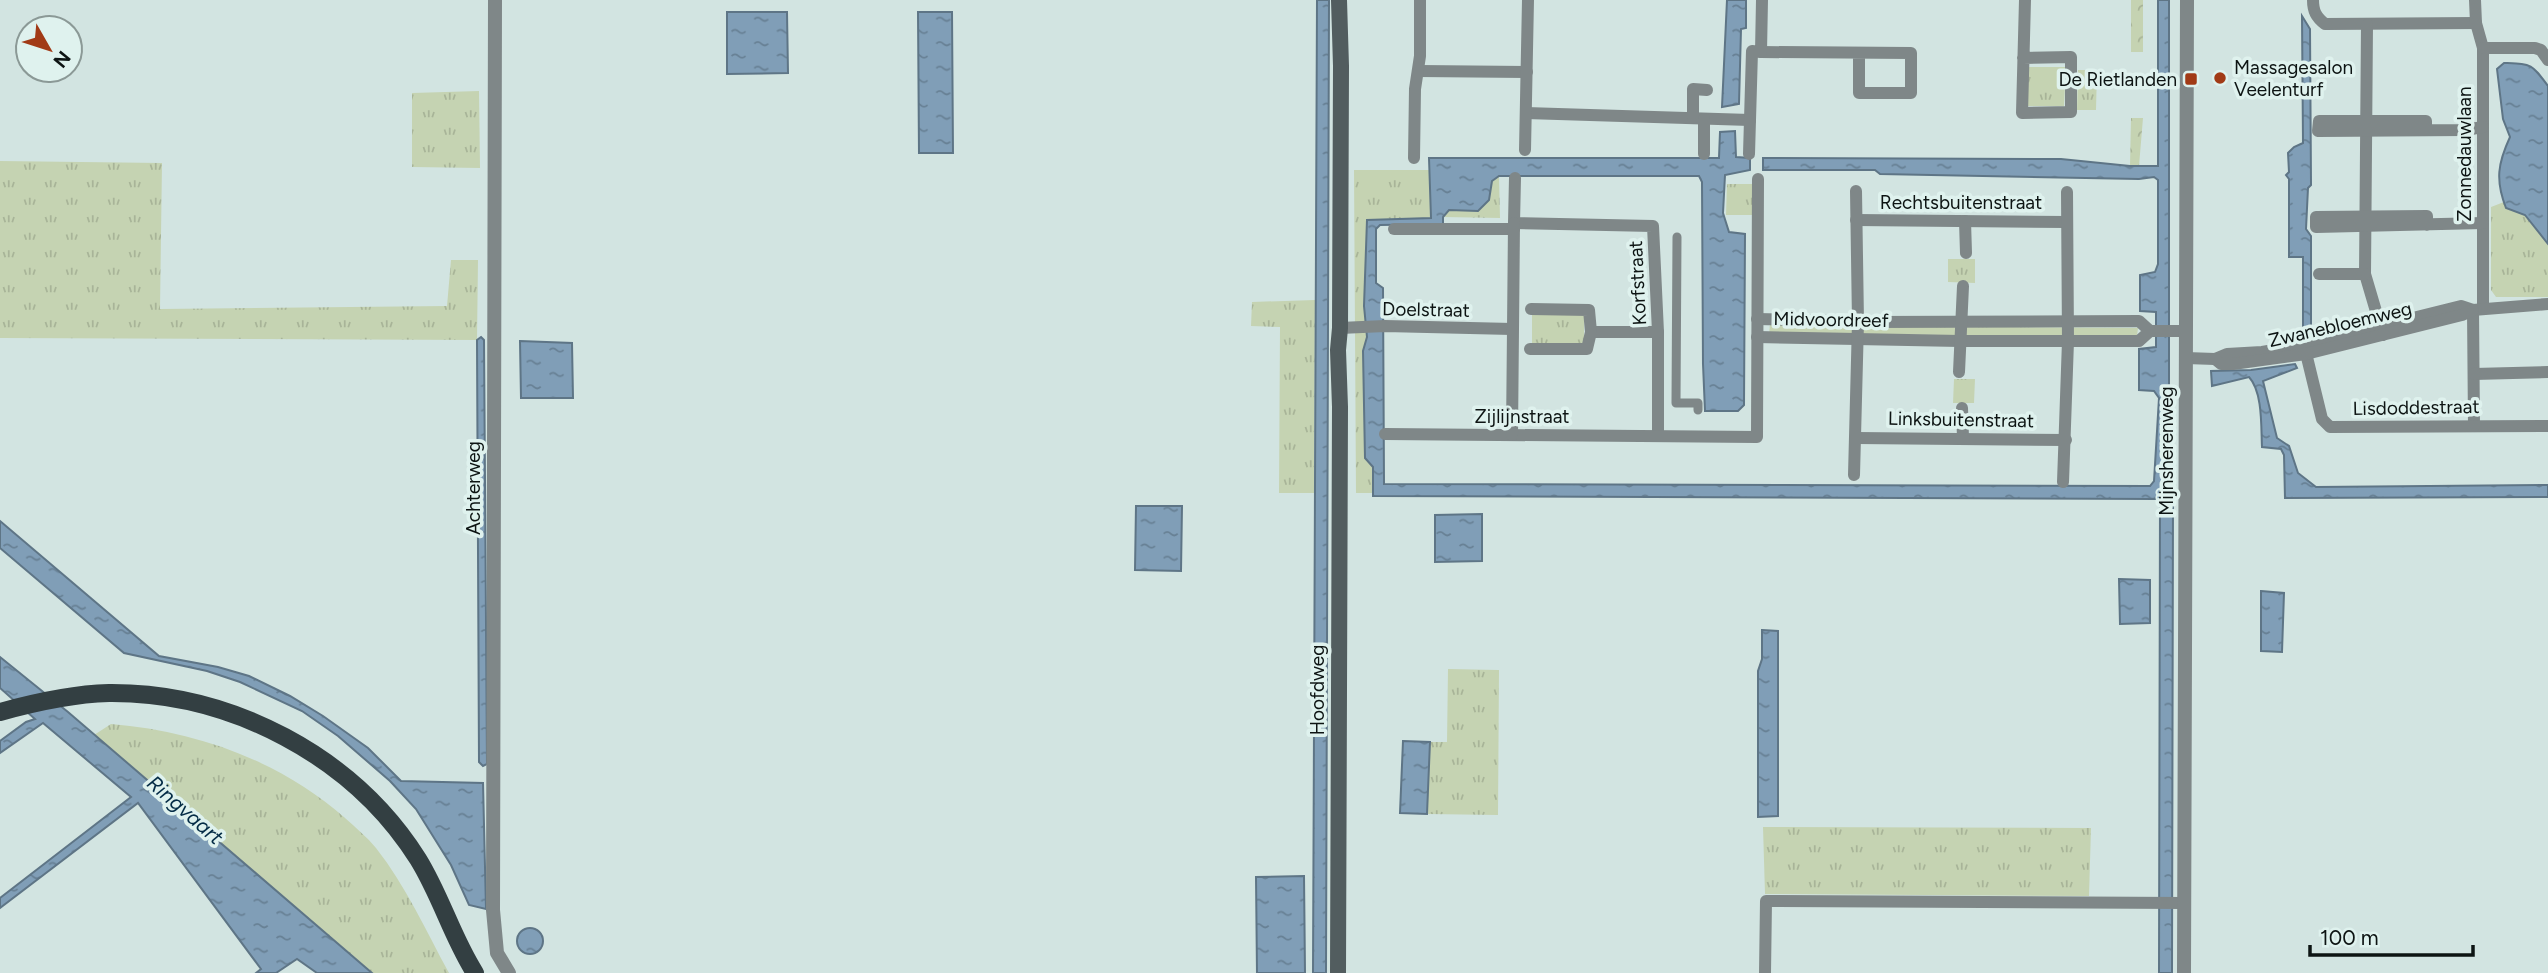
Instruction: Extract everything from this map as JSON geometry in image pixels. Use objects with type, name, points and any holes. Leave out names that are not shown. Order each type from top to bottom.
[{"type":"main road","name":"Hoofdweg","points":[[1338,973],[1339,0]]},
{"type":"main road","name":"Hoofdweg","points":[[1341,66],[1348,0]]},
{"type":"main road","points":[[0,712],[53,698],[108,693],[154,695],[218,708],[279,733],[323,761],[383,814],[417,858],[443,904],[456,938],[475,973]]},
{"type":"main road","points":[[443,904],[464,930],[480,961],[483,973]]},
{"type":"street","name":"Achterweg","points":[[495,0],[492,583],[494,910],[497,953],[509,973]]},
{"type":"street","points":[[1414,158],[1420,0]]},
{"type":"street","points":[[1525,150],[1528,0]]},
{"type":"street","points":[[1761,52],[1762,0]]},
{"type":"street","points":[[2023,58],[2071,57],[2071,112],[2022,113],[2023,58],[2025,0]]},
{"type":"street","name":"Mijnsherenweg","points":[[2184,973],[2179,903],[2186,358],[2181,331],[2187,0]]},
{"type":"street","points":[[2313,0],[2313,10],[2325,24],[2476,23]]},
{"type":"street","name":"Zonnedauwlaan","points":[[2474,426],[2474,374],[2483,223],[2483,48],[2476,23],[2475,0]]},
{"type":"street","points":[[2367,24],[2365,274],[2382,330]]},
{"type":"street","points":[[2483,48],[2535,48],[2546,55]]},
{"type":"street","points":[[1749,154],[1752,51],[1912,53],[1911,93],[1859,93],[1859,53]]},
{"type":"street","points":[[1419,71],[1527,72]]},
{"type":"street","points":[[1704,154],[1693,89],[1707,90]]},
{"type":"street","points":[[1525,113],[1750,120]]},
{"type":"street","points":[[2366,126],[2426,130],[2483,127]]},
{"type":"street","points":[[1512,435],[1516,178]]},
{"type":"street","points":[[1757,319],[1758,179]]},
{"type":"street","name":"Rechtsbuitenstraat","points":[[1856,191],[1857,339]]},
{"type":"street","name":"Rechtsbuitenstraat","points":[[2067,192],[2068,320]]},
{"type":"street","name":"Rechtsbuitenstraat","points":[[1856,220],[2066,222]]},
{"type":"street","points":[[2365,221],[2427,225],[2483,223]]},
{"type":"street","points":[[1965,222],[1966,253]]},
{"type":"street","name":"Korfstraat","points":[[1394,229],[1653,226],[1658,332],[1658,435]]},
{"type":"street","points":[[1677,237],[1676,403],[1698,403],[1698,410]]},
{"type":"street","points":[[2319,274],[2365,274]]},
{"type":"street","points":[[1959,372],[1963,286]]},
{"type":"street","name":"Zwanebloemweg","points":[[2186,358],[2215,359],[2227,354],[2305,350],[2461,306],[2478,309],[2548,304]]},
{"type":"street","points":[[1530,349],[1587,349],[1591,332],[1589,310],[1531,309]]},
{"type":"street","name":"Midvoordreef","points":[[2151,331],[2139,341],[1757,337],[1757,319],[1858,322],[2139,321],[2151,331],[2181,331]]},
{"type":"street","points":[[2063,482],[2068,320]]},
{"type":"street","name":"Doelstraat","points":[[1340,328],[1385,326],[1512,329]]},
{"type":"street","points":[[1591,332],[1658,332]]},
{"type":"street","name":"Zijlijnstraat","points":[[1385,434],[1757,437],[1757,337]]},
{"type":"street","points":[[1854,475],[1857,438],[1857,339]]},
{"type":"street","name":"Lisdoddestraat","points":[[2305,350],[2322,419],[2330,427],[2548,426]]},
{"type":"street","points":[[2474,374],[2548,372]]},
{"type":"street","points":[[1962,408],[1963,438]]},
{"type":"street","name":"Linksbuitenstraat","points":[[1857,438],[2066,440]]},
{"type":"street","points":[[1765,973],[1766,901],[2179,903]]},
{"type":"green space","points":[[2131,0],[2143,0],[2143,52],[2131,52]]},
{"type":"green space","points":[[2027,67],[2066,67],[2064,106],[2026,106]]},
{"type":"green space","points":[[2078,70],[2097,70],[2096,110],[2077,110]]},
{"type":"green space","points":[[479,91],[480,168],[412,167],[412,93]]},
{"type":"green space","points":[[2131,118],[2143,118],[2139,166],[2130,166]]},
{"type":"green space","points":[[0,161],[162,163],[160,309],[447,306],[451,260],[478,260],[477,340],[0,338]]},
{"type":"green space","points":[[1354,170],[1429,170],[1432,218],[1367,220],[1364,306],[1367,337],[1363,351],[1365,457],[1373,467],[1373,493],[1356,493]]},
{"type":"green space","points":[[1499,176],[1500,218],[1443,217],[1449,210],[1489,198],[1492,181]]},
{"type":"green space","points":[[1727,184],[1753,184],[1753,215],[1726,215]]},
{"type":"green space","points":[[2504,202],[2506,208],[2525,215],[2548,244],[2548,297],[2496,297],[2491,290],[2491,207]]},
{"type":"green space","points":[[1948,259],[1975,259],[1975,283],[1948,282]]},
{"type":"green space","points":[[1315,300],[1314,493],[1279,493],[1280,327],[1251,326],[1252,302]]},
{"type":"green space","points":[[1584,314],[1584,344],[1532,344],[1532,315]]},
{"type":"green space","points":[[1770,325],[2138,328],[2137,336],[1769,334]]},
{"type":"green space","points":[[1954,379],[1975,379],[1974,403],[1953,403]]},
{"type":"green space","points":[[1448,669],[1499,670],[1498,815],[1427,814],[1430,742],[1447,742]]},
{"type":"green space","points":[[111,724],[175,734],[236,752],[293,780],[320,798],[376,848],[406,893],[449,973],[372,973],[94,735]]},
{"type":"green space","points":[[1763,827],[2091,828],[2089,896],[1765,894]]},
{"type":"water","points":[[1317,0],[1329,0],[1326,973],[1313,973]]},
{"type":"water","points":[[1727,0],[1746,0],[1746,28],[1741,29],[1739,104],[1722,107]]},
{"type":"water","points":[[2158,0],[2169,0],[2169,494],[2173,497],[2172,973],[2159,973],[2160,502],[2157,499],[1373,496],[1373,467],[1365,458],[1363,351],[1367,337],[1364,306],[1367,220],[1431,218],[1429,158],[1719,158],[1720,132],[1735,131],[1736,157],[1750,158],[1750,170],[1725,175],[1723,213],[1729,232],[1745,234],[1744,405],[1738,411],[1705,411],[1702,182],[1699,176],[1499,176],[1492,181],[1489,200],[1478,211],[1449,210],[1443,217],[1443,224],[1380,225],[1376,229],[1376,283],[1383,288],[1384,484],[2150,486],[2154,481],[2159,398],[2154,391],[2139,390],[2139,349],[2156,347],[2156,312],[2140,311],[2140,275],[2155,272],[2158,264],[2158,180],[2154,177],[2139,179],[1880,174],[1875,170],[1763,170],[1763,158],[2061,159],[2158,166]]},
{"type":"water","points":[[727,12],[787,12],[788,73],[727,74]]},
{"type":"water","points":[[918,12],[952,12],[953,153],[919,153]]},
{"type":"water","points":[[2302,16],[2310,29],[2311,185],[2308,188],[2306,229],[2311,236],[2311,327],[2303,329],[2303,257],[2289,257],[2289,179],[2286,175],[2289,172],[2288,153],[2303,143]]},
{"type":"water","points":[[2504,63],[2530,66],[2548,86],[2548,244],[2525,215],[2506,208],[2500,189],[2499,172],[2510,137],[2503,119],[2497,69]]},
{"type":"water","points":[[481,337],[484,340],[487,764],[483,766],[479,762],[477,340]]},
{"type":"water","points":[[520,341],[572,343],[573,398],[521,398]]},
{"type":"water","points":[[2295,364],[2297,368],[2263,381],[2277,438],[2289,446],[2298,473],[2316,487],[2548,485],[2548,497],[2285,498],[2284,455],[2281,449],[2262,447],[2260,410],[2254,384],[2249,377],[2212,386],[2211,371],[2251,370]]},
{"type":"water","points":[[1136,506],[1182,506],[1181,571],[1135,570]]},
{"type":"water","points":[[1482,514],[1482,561],[1435,562],[1435,515]]},
{"type":"water","points":[[0,521],[159,656],[249,676],[290,696],[368,748],[401,781],[483,783],[486,909],[469,905],[451,865],[416,809],[390,781],[338,736],[302,711],[240,682],[207,671],[124,653],[0,548]]},
{"type":"water","points":[[2119,579],[2150,580],[2150,623],[2120,624]]},
{"type":"water","points":[[2261,591],[2284,593],[2282,652],[2261,651]]},
{"type":"water","points":[[1762,630],[1778,631],[1778,816],[1758,817],[1758,671],[1762,659]]},
{"type":"water","points":[[0,657],[68,712],[372,973],[317,973],[297,959],[276,973],[256,973],[261,969],[138,803],[0,908],[0,898],[131,797],[43,723],[0,753],[0,741],[26,722],[35,719],[0,688]]},
{"type":"water","points":[[1403,741],[1430,742],[1427,814],[1400,813]]},
{"type":"water","points":[[1304,876],[1305,973],[1257,973],[1256,877]]},
{"type":"water","points":[[530,928],[539,932],[543,941],[539,950],[530,954],[521,950],[517,941],[521,932]]},
{"type":"place","name":"Massagesalon Veelenturf","points":[[2220,78]]},
{"type":"place","name":"De Rietlanden","points":[[2191,79]]},
{"type":"water label","name":"Ringvaart","points":[[185,810]]}]
